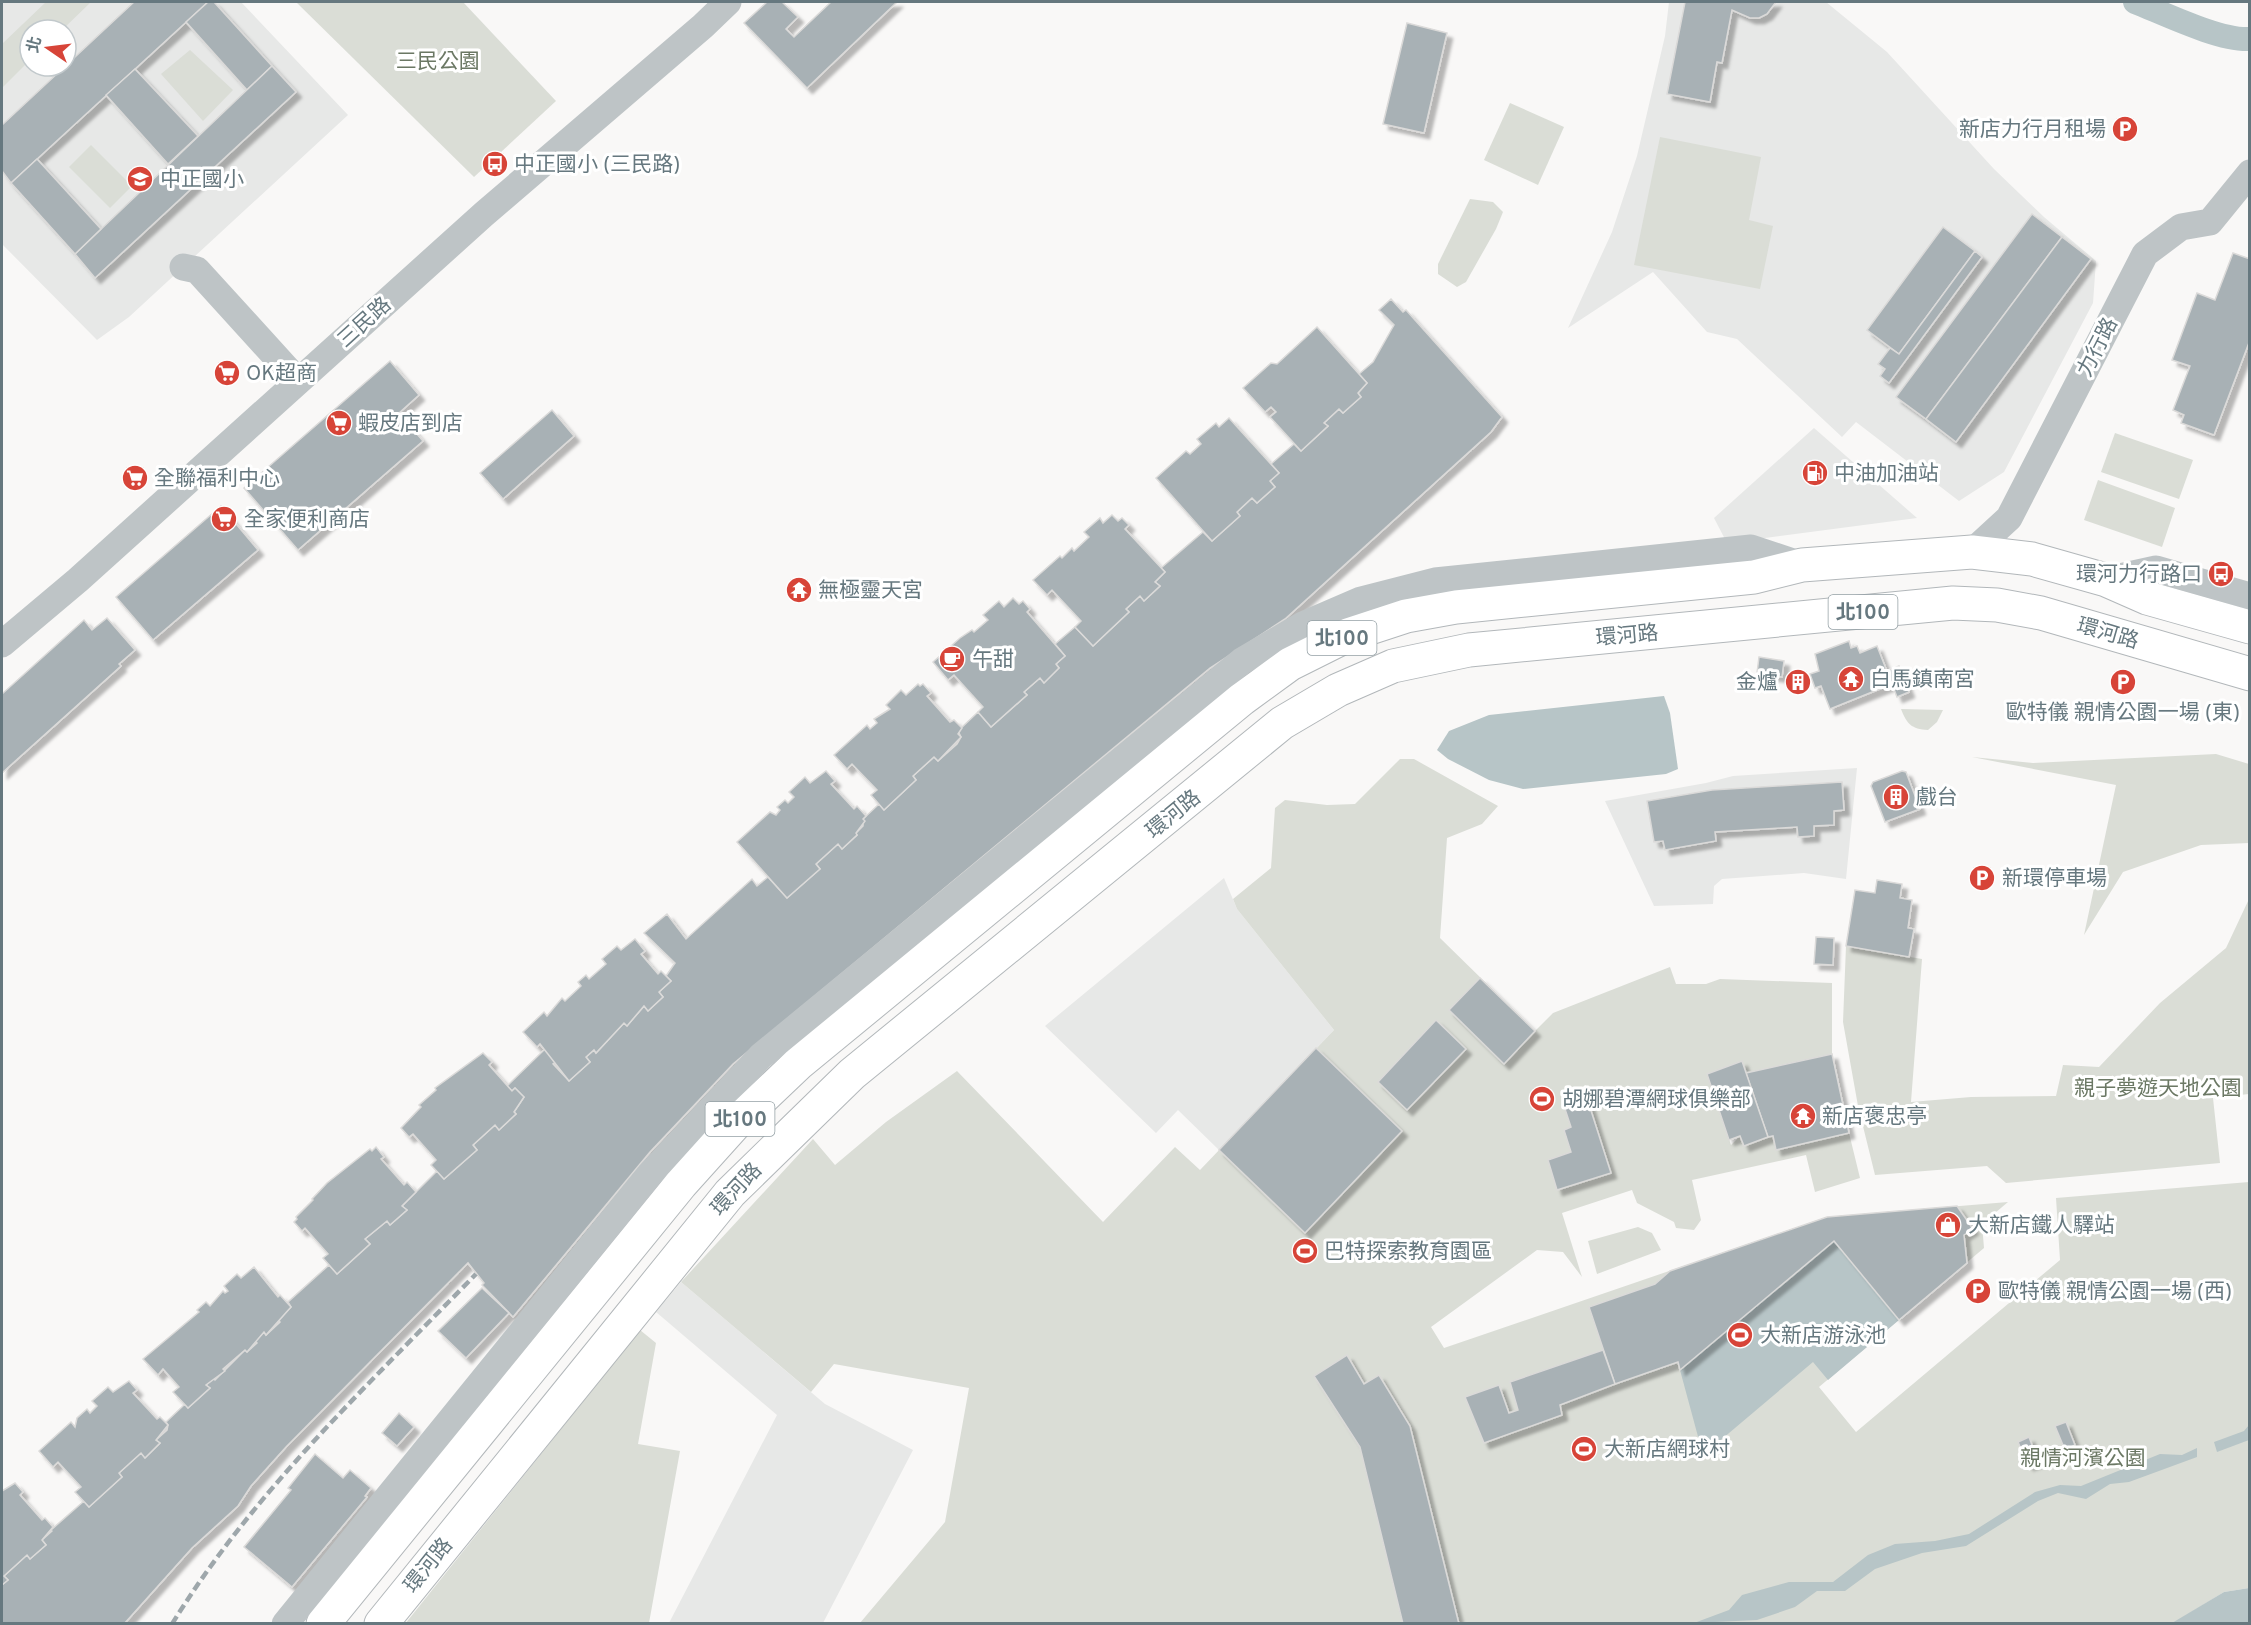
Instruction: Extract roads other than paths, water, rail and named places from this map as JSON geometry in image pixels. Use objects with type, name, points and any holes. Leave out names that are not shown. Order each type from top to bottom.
[{"type":"highway","name":"環河路","points":[[323,1623],[681,1184],[735,1124],[807,1056],[1242,699],[1290,664],[1348,635],[1426,612],[1456,607],[1754,577],[1802,565],[1972,552],[2032,559],[2106,580],[2147,598],[2250,627]]},
{"type":"highway","name":"環河路","points":[[381,1623],[730,1193],[799,1124],[852,1074],[1282,723],[1338,690],[1393,666],[1469,650],[1953,603],[1997,604],[2041,614],[2250,674]]},
{"type":"street","name":"三民路","points":[[2,644],[78,580],[483,214],[728,2]]},
{"type":"street","name":"力行路","points":[[1972,552],[2008,518],[2145,255],[2181,227],[2210,222],[2250,173]]},
{"type":"street","points":[[183,267],[197,270],[298,381]]},
{"type":"street","name":"環河路","points":[[285,1623],[650,1173],[761,1056],[1242,660],[1303,625],[1361,600],[1435,581],[1751,548],[1802,565]]},
{"type":"street","name":"環河路","points":[[2106,580],[2156,568],[2250,596]]},
{"type":"waterway","points":[[2135,2],[2223,36],[2250,39]]},
{"type":"railway","points":[[172,1624],[204,1575],[276,1484],[354,1398],[476,1274]]},
{"type":"place","name":"新店力行月租場","points":[[2125,129]]},
{"type":"place","name":"中正國小 (三民路)","points":[[495,164]]},
{"type":"place","name":"中正國小","points":[[140,179]]},
{"type":"place","name":"OK超商","points":[[227,373]]},
{"type":"place","name":"蝦皮店到店","points":[[339,423]]},
{"type":"place","name":"中油加油站","points":[[1815,473]]},
{"type":"place","name":"全聯福利中心","points":[[135,478]]},
{"type":"place","name":"全家便利商店","points":[[224,519]]},
{"type":"place","name":"環河力行路口","points":[[2221,574]]},
{"type":"place","name":"無極靈天宮","points":[[799,590]]},
{"type":"place","name":"午甜","points":[[952,659]]},
{"type":"place","name":"白馬鎮南宮","points":[[1851,679]]},
{"type":"place","name":"金爐","points":[[1798,682]]},
{"type":"place","name":"歐特儀 親情公園一場 (東)","points":[[2123,682]]},
{"type":"place","name":"戲台","points":[[1896,797]]},
{"type":"place","name":"新環停車場","points":[[1982,878]]},
{"type":"place","name":"胡娜碧潭網球俱樂部","points":[[1542,1099]]},
{"type":"place","name":"新店褒忠亭","points":[[1803,1116]]},
{"type":"place","name":"大新店鐵人驛站","points":[[1948,1225]]},
{"type":"place","name":"巴特探索教育園區","points":[[1305,1251]]},
{"type":"place","name":"歐特儀 親情公園一場 (西)","points":[[1978,1291]]},
{"type":"place","name":"大新店游泳池","points":[[1740,1335]]},
{"type":"place","name":"大新店網球村","points":[[1584,1449]]},
{"type":"park label","name":"三民公園","points":[[438,61]]},
{"type":"park label","name":"親子夢遊天地公園","points":[[2158,1088]]},
{"type":"park label","name":"親情河濱公園","points":[[2083,1458]]}]
